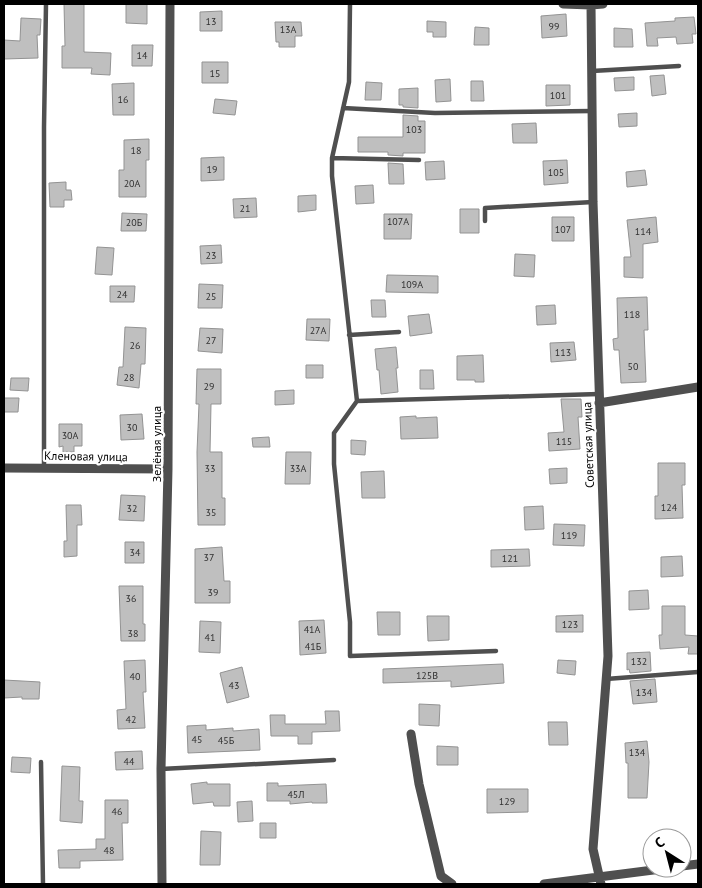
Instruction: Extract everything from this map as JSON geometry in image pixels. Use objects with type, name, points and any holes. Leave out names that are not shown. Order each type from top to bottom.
[{"type":"street","name":"Зелёная улица","points":[[162,884],[161,769],[168,469],[170,4]]},
{"type":"street","points":[[563,4],[604,4]]},
{"type":"street","name":"Советская улица","points":[[591,4],[593,202],[608,656],[594,849],[600,881]]},
{"type":"street","points":[[599,399],[698,386]]},
{"type":"street","name":"Кленовая улица","points":[[4,468],[168,469]]},
{"type":"street","points":[[411,734],[419,784],[441,876],[452,884]]},
{"type":"street","points":[[544,884],[600,881],[642,873]]},
{"type":"lane","points":[[44,468],[46,4]]},
{"type":"lane","points":[[350,4],[349,82],[332,158],[332,176],[357,401],[334,433],[334,464],[350,622],[350,656],[496,650]]},
{"type":"lane","points":[[592,71],[679,66]]},
{"type":"lane","points":[[343,108],[435,113],[592,111]]},
{"type":"lane","points":[[332,158],[419,160]]},
{"type":"lane","points":[[485,220],[485,208],[593,202]]},
{"type":"lane","points":[[349,335],[399,332]]},
{"type":"lane","points":[[357,401],[599,399]]},
{"type":"lane","points":[[606,679],[698,672]]},
{"type":"lane","points":[[161,769],[334,760]]},
{"type":"lane","points":[[41,762],[43,884]]},
{"type":"building","points":[[64,4],[84,4],[84,52],[111,53],[110,75],[91,74],[92,68],[62,68],[62,46],[65,46]]},
{"type":"building","points":[[126,4],[147,4],[147,24],[126,23]]},
{"type":"building","points":[[222,11],[222,31],[200,31],[200,12]]},
{"type":"building","points":[[566,14],[567,36],[542,38],[541,16]]},
{"type":"building","points":[[694,17],[696,34],[692,34],[693,43],[677,44],[676,37],[657,38],[658,46],[647,46],[645,23],[675,21],[675,18]]},
{"type":"building","points":[[21,18],[41,19],[40,35],[37,35],[38,58],[4,59],[4,40],[20,41]]},
{"type":"building","points":[[427,21],[446,22],[446,37],[433,37],[433,32],[427,32]]},
{"type":"building","points":[[275,22],[301,22],[302,36],[295,36],[295,47],[279,47],[279,42],[276,42]]},
{"type":"building","points":[[475,27],[489,28],[489,45],[474,45]]},
{"type":"building","points":[[614,28],[632,29],[633,47],[614,47]]},
{"type":"building","points":[[132,45],[153,45],[152,66],[132,66]]},
{"type":"building","points":[[202,62],[228,62],[228,83],[202,83]]},
{"type":"building","points":[[664,75],[666,94],[652,96],[650,76]]},
{"type":"building","points":[[634,77],[634,90],[615,91],[614,78]]},
{"type":"building","points":[[450,79],[451,101],[436,102],[435,80]]},
{"type":"building","points":[[471,81],[483,81],[484,101],[471,101]]},
{"type":"building","points":[[366,82],[382,83],[381,100],[365,100]]},
{"type":"building","points":[[134,83],[134,115],[113,115],[112,84]]},
{"type":"building","points":[[546,85],[570,85],[570,105],[546,106]]},
{"type":"building","points":[[418,88],[418,108],[399,105],[399,89]]},
{"type":"building","points":[[215,99],[237,101],[235,115],[213,113]]},
{"type":"building","points":[[637,113],[637,126],[619,127],[618,114]]},
{"type":"building","points":[[403,115],[418,116],[418,121],[425,121],[425,153],[403,153],[403,156],[388,155],[388,152],[358,152],[358,137],[403,137]]},
{"type":"building","points":[[536,123],[537,143],[513,143],[512,124]]},
{"type":"building","points":[[149,139],[149,160],[146,160],[146,197],[119,197],[119,170],[124,170],[124,140]]},
{"type":"building","points":[[224,157],[224,180],[201,181],[201,158]]},
{"type":"building","points":[[567,160],[568,183],[544,185],[543,161]]},
{"type":"building","points":[[444,161],[445,179],[426,180],[425,162]]},
{"type":"building","points":[[388,163],[403,164],[404,184],[389,184]]},
{"type":"building","points":[[645,170],[647,185],[627,187],[626,172]]},
{"type":"building","points":[[66,182],[66,190],[71,190],[72,200],[64,200],[64,207],[50,207],[49,183]]},
{"type":"building","points":[[373,185],[374,203],[356,204],[355,186]]},
{"type":"building","points":[[316,195],[316,210],[298,212],[298,196]]},
{"type":"building","points":[[256,198],[257,217],[234,218],[233,199]]},
{"type":"building","points":[[460,209],[479,209],[479,233],[460,233]]},
{"type":"building","points":[[122,213],[147,214],[146,231],[121,231]]},
{"type":"building","points":[[384,214],[412,214],[411,239],[384,239]]},
{"type":"building","points":[[552,217],[574,217],[574,241],[552,241]]},
{"type":"building","points":[[656,217],[658,242],[643,244],[643,278],[624,277],[624,257],[631,257],[627,220]]},
{"type":"building","points":[[221,245],[222,263],[201,264],[200,246]]},
{"type":"building","points":[[97,247],[114,248],[112,275],[95,274]]},
{"type":"building","points":[[515,254],[535,255],[534,277],[514,276]]},
{"type":"building","points":[[387,275],[438,276],[438,293],[386,292]]},
{"type":"building","points":[[199,284],[223,285],[222,308],[198,308]]},
{"type":"building","points":[[110,286],[135,286],[134,302],[110,302]]},
{"type":"building","points":[[647,297],[648,330],[644,330],[646,382],[621,383],[619,350],[614,350],[613,339],[618,338],[617,298]]},
{"type":"building","points":[[371,300],[385,300],[386,317],[372,317]]},
{"type":"building","points":[[555,305],[556,324],[537,325],[536,306]]},
{"type":"building","points":[[429,314],[432,333],[410,336],[408,316]]},
{"type":"building","points":[[307,319],[330,319],[329,341],[306,340]]},
{"type":"building","points":[[125,327],[146,328],[145,364],[141,364],[139,388],[117,385],[119,367],[123,367]]},
{"type":"building","points":[[200,328],[223,329],[222,353],[198,351]]},
{"type":"building","points":[[574,342],[576,360],[551,362],[550,343]]},
{"type":"building","points":[[396,347],[398,392],[381,394],[375,349]]},
{"type":"building","points":[[483,355],[484,382],[457,380],[457,356]]},
{"type":"building","points":[[306,365],[323,365],[323,378],[306,378]]},
{"type":"building","points":[[197,369],[221,369],[221,404],[211,404],[210,452],[222,452],[222,498],[225,498],[225,525],[198,525],[197,452],[199,404],[196,404]]},
{"type":"building","points":[[420,370],[433,370],[434,389],[420,389]]},
{"type":"building","points":[[11,378],[29,378],[28,391],[10,390]]},
{"type":"building","points":[[294,390],[294,404],[275,405],[275,391]]},
{"type":"building","points":[[4,398],[19,398],[18,412],[4,412]]},
{"type":"building","points":[[561,399],[581,399],[582,417],[578,417],[580,449],[549,451],[548,433],[564,432]]},
{"type":"building","points":[[142,414],[144,439],[121,440],[120,415]]},
{"type":"building","points":[[416,416],[416,418],[437,417],[438,438],[401,439],[400,417]]},
{"type":"building","points":[[59,424],[82,424],[82,446],[74,446],[74,452],[63,452],[63,446],[59,447]]},
{"type":"building","points":[[269,437],[270,447],[253,447],[252,438]]},
{"type":"building","points":[[351,440],[366,441],[365,455],[351,454]]},
{"type":"building","points":[[286,452],[311,452],[310,484],[285,484]]},
{"type":"building","points":[[658,463],[685,463],[685,485],[682,485],[683,518],[655,519],[655,496],[658,496]]},
{"type":"building","points":[[567,468],[567,483],[550,484],[549,469]]},
{"type":"building","points":[[384,471],[385,498],[362,498],[361,472]]},
{"type":"building","points":[[121,495],[145,496],[144,521],[119,520]]},
{"type":"building","points":[[66,505],[81,505],[82,525],[77,525],[77,556],[64,557],[64,541],[67,541]]},
{"type":"building","points":[[543,506],[544,529],[525,530],[524,507]]},
{"type":"building","points":[[554,524],[585,525],[584,546],[553,545]]},
{"type":"building","points":[[125,542],[144,542],[144,563],[125,563]]},
{"type":"building","points":[[222,547],[224,581],[230,581],[230,603],[195,603],[195,549]]},
{"type":"building","points":[[529,549],[530,566],[491,567],[491,550]]},
{"type":"building","points":[[682,556],[683,576],[661,577],[661,557]]},
{"type":"building","points":[[119,586],[143,586],[145,641],[121,641]]},
{"type":"building","points":[[648,590],[649,609],[629,610],[629,591]]},
{"type":"building","points":[[662,606],[685,606],[685,635],[698,636],[698,654],[688,654],[689,647],[660,649],[659,635],[662,635]]},
{"type":"building","points":[[377,612],[400,612],[400,635],[378,635]]},
{"type":"building","points":[[583,615],[583,632],[556,632],[556,616]]},
{"type":"building","points":[[427,616],[449,616],[449,640],[428,641]]},
{"type":"building","points":[[324,620],[326,653],[300,655],[299,621]]},
{"type":"building","points":[[200,621],[221,622],[220,653],[199,652]]},
{"type":"building","points":[[650,652],[651,671],[630,673],[629,669],[627,670],[627,653]]},
{"type":"building","points":[[145,660],[146,692],[143,692],[145,728],[118,729],[117,710],[126,709],[124,661]]},
{"type":"building","points":[[558,660],[576,661],[575,675],[557,673]]},
{"type":"building","points":[[503,664],[504,683],[451,687],[451,681],[383,683],[383,669]]},
{"type":"building","points":[[242,667],[249,697],[227,703],[220,673]]},
{"type":"building","points":[[655,679],[657,702],[633,704],[630,681]]},
{"type":"building","points":[[4,680],[40,682],[39,699],[22,699],[22,697],[4,698]]},
{"type":"building","points":[[419,704],[440,705],[439,726],[419,725]]},
{"type":"building","points":[[325,711],[339,711],[340,731],[312,732],[312,744],[298,744],[298,736],[271,736],[270,715],[285,715],[285,724],[326,724]]},
{"type":"building","points":[[548,722],[567,722],[568,745],[549,745]]},
{"type":"building","points":[[206,725],[206,730],[233,728],[233,731],[259,729],[260,750],[188,753],[187,726]]},
{"type":"building","points":[[647,741],[649,762],[647,798],[628,798],[628,763],[626,763],[625,743]]},
{"type":"building","points":[[437,746],[458,747],[458,765],[437,765]]},
{"type":"building","points":[[142,751],[143,769],[116,770],[115,752]]},
{"type":"building","points":[[12,757],[31,758],[30,773],[11,772]]},
{"type":"building","points":[[62,766],[80,767],[79,801],[83,801],[82,823],[60,821]]},
{"type":"building","points":[[207,782],[207,784],[230,784],[230,806],[214,806],[213,802],[193,804],[191,784]]},
{"type":"building","points":[[267,783],[278,783],[278,786],[326,784],[327,803],[290,804],[290,801],[267,801]]},
{"type":"building","points":[[487,789],[528,789],[528,812],[487,813]]},
{"type":"building","points":[[105,800],[128,800],[128,823],[122,823],[123,860],[80,861],[80,868],[59,868],[58,850],[96,849],[96,839],[105,839]]},
{"type":"building","points":[[252,801],[253,821],[238,822],[237,802]]},
{"type":"building","points":[[260,823],[276,823],[276,838],[260,838]]},
{"type":"building","points":[[201,831],[221,832],[220,865],[200,865]]}]
